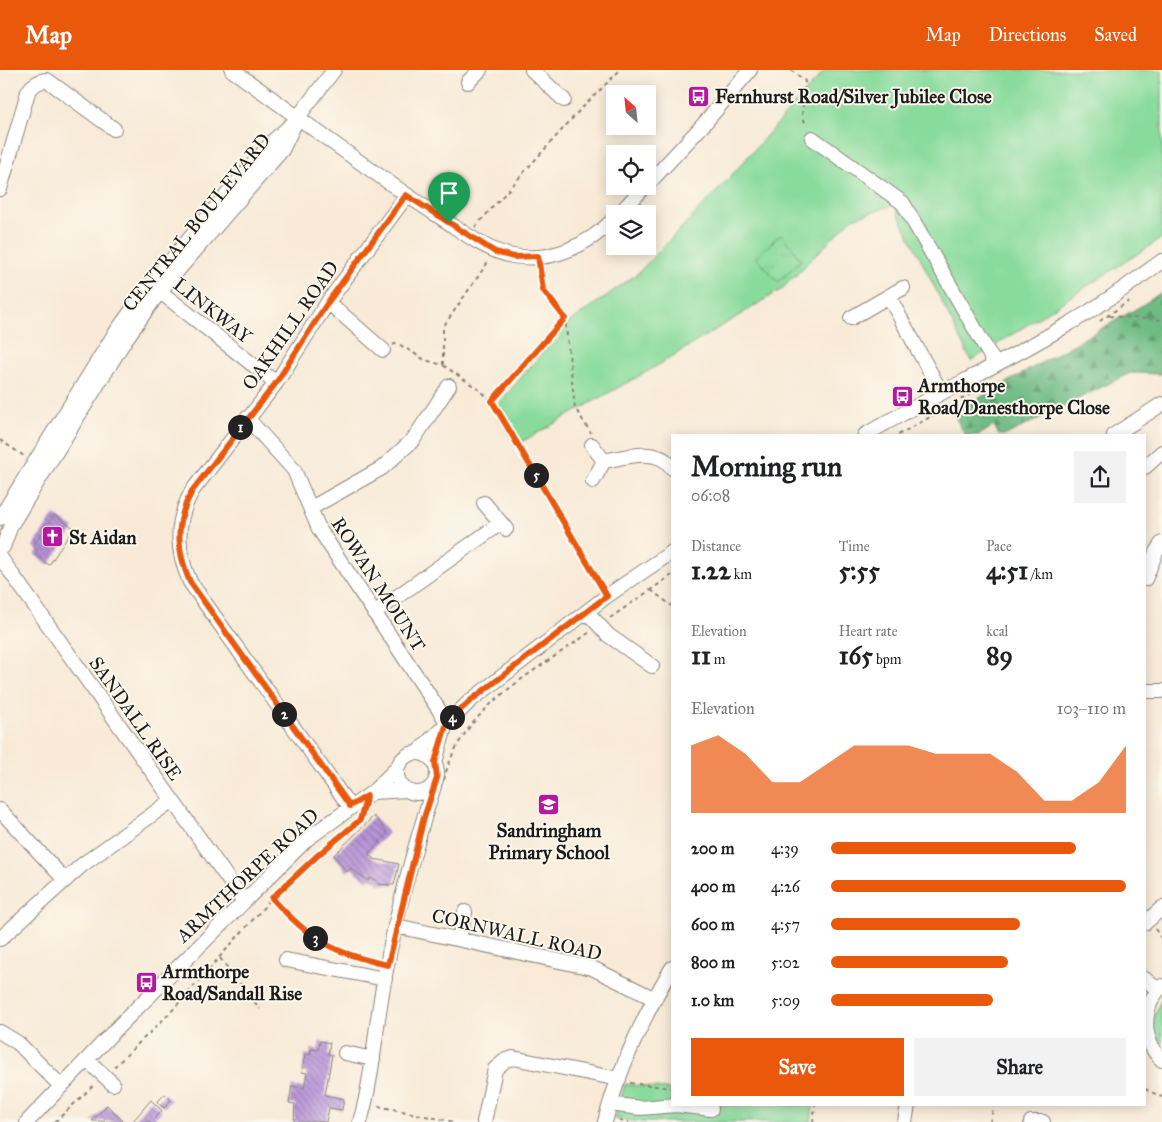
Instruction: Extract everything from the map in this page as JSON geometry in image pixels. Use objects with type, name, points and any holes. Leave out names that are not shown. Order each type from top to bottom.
[{"type":"street","points":[[232,70],[406,195],[495,252],[514,257],[538,256],[575,248],[593,238],[606,226]]},
{"type":"street","name":"CENTRAL BOULEVARD","points":[[0,518],[34,462],[125,340],[155,288],[229,204],[282,150],[298,117],[334,70]]},
{"type":"street","points":[[468,82],[480,70]]},
{"type":"street","points":[[532,70],[564,100]]},
{"type":"street","points":[[656,175],[704,125],[747,71]]},
{"type":"street","points":[[0,189],[28,92],[30,87],[43,80],[47,80],[114,129]]},
{"type":"street","points":[[812,138],[903,203],[995,364]]},
{"type":"street","name":"OAKHILL ROAD","points":[[350,806],[190,582],[180,554],[179,526],[184,506],[192,491],[276,383],[328,302],[406,195]]},
{"type":"street","points":[[627,205],[637,195]]},
{"type":"street","points":[[867,434],[941,392],[1060,330],[1113,296],[1162,261]]},
{"type":"street","name":"LINKWAY","points":[[155,288],[276,383]]},
{"type":"street","points":[[851,318],[903,288]]},
{"type":"street","points":[[888,297],[941,392]]},
{"type":"street","points":[[328,302],[384,350]]},
{"type":"street","points":[[312,508],[382,468],[413,440],[449,386]]},
{"type":"street","points":[[1116,434],[1162,404]]},
{"type":"street","name":"CENTRAL BOULEVARD","points":[[1,550],[11,525],[76,406]]},
{"type":"street","name":"ROWAN MOUNT","points":[[247,418],[294,470],[312,508],[319,529],[447,722]]},
{"type":"street","points":[[592,445],[604,461]]},
{"type":"street","points":[[1146,466],[1162,452]]},
{"type":"street","points":[[604,461],[632,456],[652,456],[662,459],[671,467]]},
{"type":"street","points":[[593,481],[604,461]]},
{"type":"street","points":[[374,613],[504,527],[484,503]]},
{"type":"street","points":[[1146,575],[1154,547]]},
{"type":"street","name":"SANDALL RISE","points":[[1,550],[171,801],[243,900]]},
{"type":"street","points":[[418,752],[470,701],[607,596],[671,553]]},
{"type":"street","points":[[588,612],[616,641],[652,666]]},
{"type":"street","points":[[1146,691],[1162,691]]},
{"type":"street","points":[[360,1122],[374,1059],[385,979],[396,926],[423,821],[439,783],[435,762],[447,722]]},
{"type":"street","points":[[423,821],[410,792],[398,778],[397,768],[408,754],[418,752],[426,754],[435,762]]},
{"type":"street","name":"ARMTHORPE ROAD","points":[[27,1122],[243,900],[307,839],[350,806],[370,794],[397,768]]},
{"type":"street","points":[[410,792],[427,791],[439,783]]},
{"type":"street","name":"ARMTHORPE ROAD","points":[[370,794],[410,792]]},
{"type":"street","points":[[0,939],[64,879],[171,801]]},
{"type":"street","points":[[0,810],[64,879]]},
{"type":"street","points":[[1146,922],[1162,908]]},
{"type":"street","points":[[460,939],[465,912]]},
{"type":"street","name":"CORNWALL ROAD","points":[[396,926],[592,968],[655,999]]},
{"type":"street","points":[[286,960],[385,979]]},
{"type":"street","points":[[605,1122],[618,1081],[655,999],[671,970]]},
{"type":"street","points":[[1146,980],[1160,988],[1148,1005],[1146,1023],[1147,1036],[1160,1060]]},
{"type":"street","points":[[0,1032],[18,1043],[61,1086]]},
{"type":"street","points":[[345,1053],[374,1059]]},
{"type":"street","points":[[484,1122],[495,1069],[506,1060],[513,1058],[618,1081]]},
{"type":"street","points":[[86,1060],[108,1080]]},
{"type":"street","points":[[610,1104],[640,1108],[671,1105]]},
{"type":"street","points":[[685,1106],[711,1109]]},
{"type":"street","points":[[905,1122],[908,1106]]},
{"type":"street","points":[[1031,1122],[1043,1122]]},
{"type":"path","points":[[469,235],[578,112],[620,70]]},
{"type":"path","points":[[791,70],[805,81],[802,116],[812,138]]},
{"type":"path","points":[[443,365],[443,327],[495,252]]},
{"type":"path","points":[[538,256],[543,290],[565,318],[575,408],[593,436],[592,445]]},
{"type":"path","points":[[1108,316],[1162,320]]},
{"type":"path","points":[[492,401],[565,318]]},
{"type":"path","points":[[384,350],[397,343],[425,360],[443,365],[481,391],[492,401],[607,596]]},
{"type":"path","points":[[0,440],[34,462]]},
{"type":"path","points":[[439,783],[462,736],[491,702],[671,576]]},
{"type":"path","points":[[651,590],[671,605]]},
{"type":"path","points":[[55,1122],[108,1080],[220,958],[272,898],[318,855],[360,820],[370,794]]},
{"type":"path","points":[[272,898],[308,934],[351,957],[388,965]]},
{"type":"path","points":[[220,958],[260,1008]]},
{"type":"path","points":[[618,1081],[671,1088]]},
{"type":"path","points":[[1146,1089],[1162,1097]]},
{"type":"path","points":[[365,1103],[454,1122]]},
{"type":"path","points":[[813,1122],[815,1106]]},
{"type":"path","points":[[990,1122],[994,1106]]},
{"type":"green space","points":[[825,70],[1162,70],[1162,238],[971,361],[894,205],[853,218],[782,289],[655,367],[516,445],[494,409],[567,324],[637,274],[722,186]]},
{"type":"green space","points":[[781,234],[801,260],[778,282],[756,257]]},
{"type":"green space","points":[[1162,292],[1162,374],[1130,373],[1008,434],[998,434],[994,426],[981,434],[964,434],[953,413],[1141,306]]},
{"type":"green space","points":[[1162,999],[1162,1047],[1154,1029],[1154,1023]]},
{"type":"green space","points":[[625,1084],[671,1090],[671,1106],[813,1106],[811,1122],[641,1122],[615,1119]]},
{"type":"building","name":"St Aidan","points":[[54,515],[74,528],[49,565],[35,555],[38,550],[33,546]]},
{"type":"building","points":[[374,816],[388,833],[368,854],[374,859],[399,864],[394,885],[378,884],[378,881],[370,878],[368,881],[351,868],[347,872],[334,855]]},
{"type":"building","points":[[320,1041],[330,1043],[328,1054],[332,1055],[325,1095],[344,1099],[342,1110],[329,1108],[326,1122],[294,1122],[295,1104],[289,1103],[292,1086],[304,1088],[307,1073],[302,1072],[305,1054],[310,1055],[311,1049],[318,1050]]},
{"type":"building","points":[[165,1094],[171,1100],[164,1108],[157,1102]]},
{"type":"building","points":[[151,1100],[162,1111],[151,1122],[132,1122]]},
{"type":"building","points":[[107,1105],[124,1122],[92,1121]]},
{"type":"place","name":"Fernhurst Road/Silver Jubilee Close","points":[[699,96]]},
{"type":"place","name":"Armthorpe Road/Danesthorpe Close","points":[[902,396]]},
{"type":"place","name":"St Aidan","points":[[53,537]]},
{"type":"place","name":"Sandringham Primary School","points":[[549,804]]},
{"type":"place","name":"Armthorpe Road/Sandall Rise","points":[[146,982]]},
{"type":"route","points":[[406,195],[449,223],[495,252],[514,257],[538,256],[543,290],[565,318],[492,401],[607,596],[470,701],[447,722],[435,762],[438,769],[437,778],[423,821],[388,965],[351,957],[308,934],[272,898],[318,855],[360,820],[367,796],[350,806],[190,582],[180,554],[179,526],[184,506],[192,491],[276,383],[328,302],[406,195]]}]
